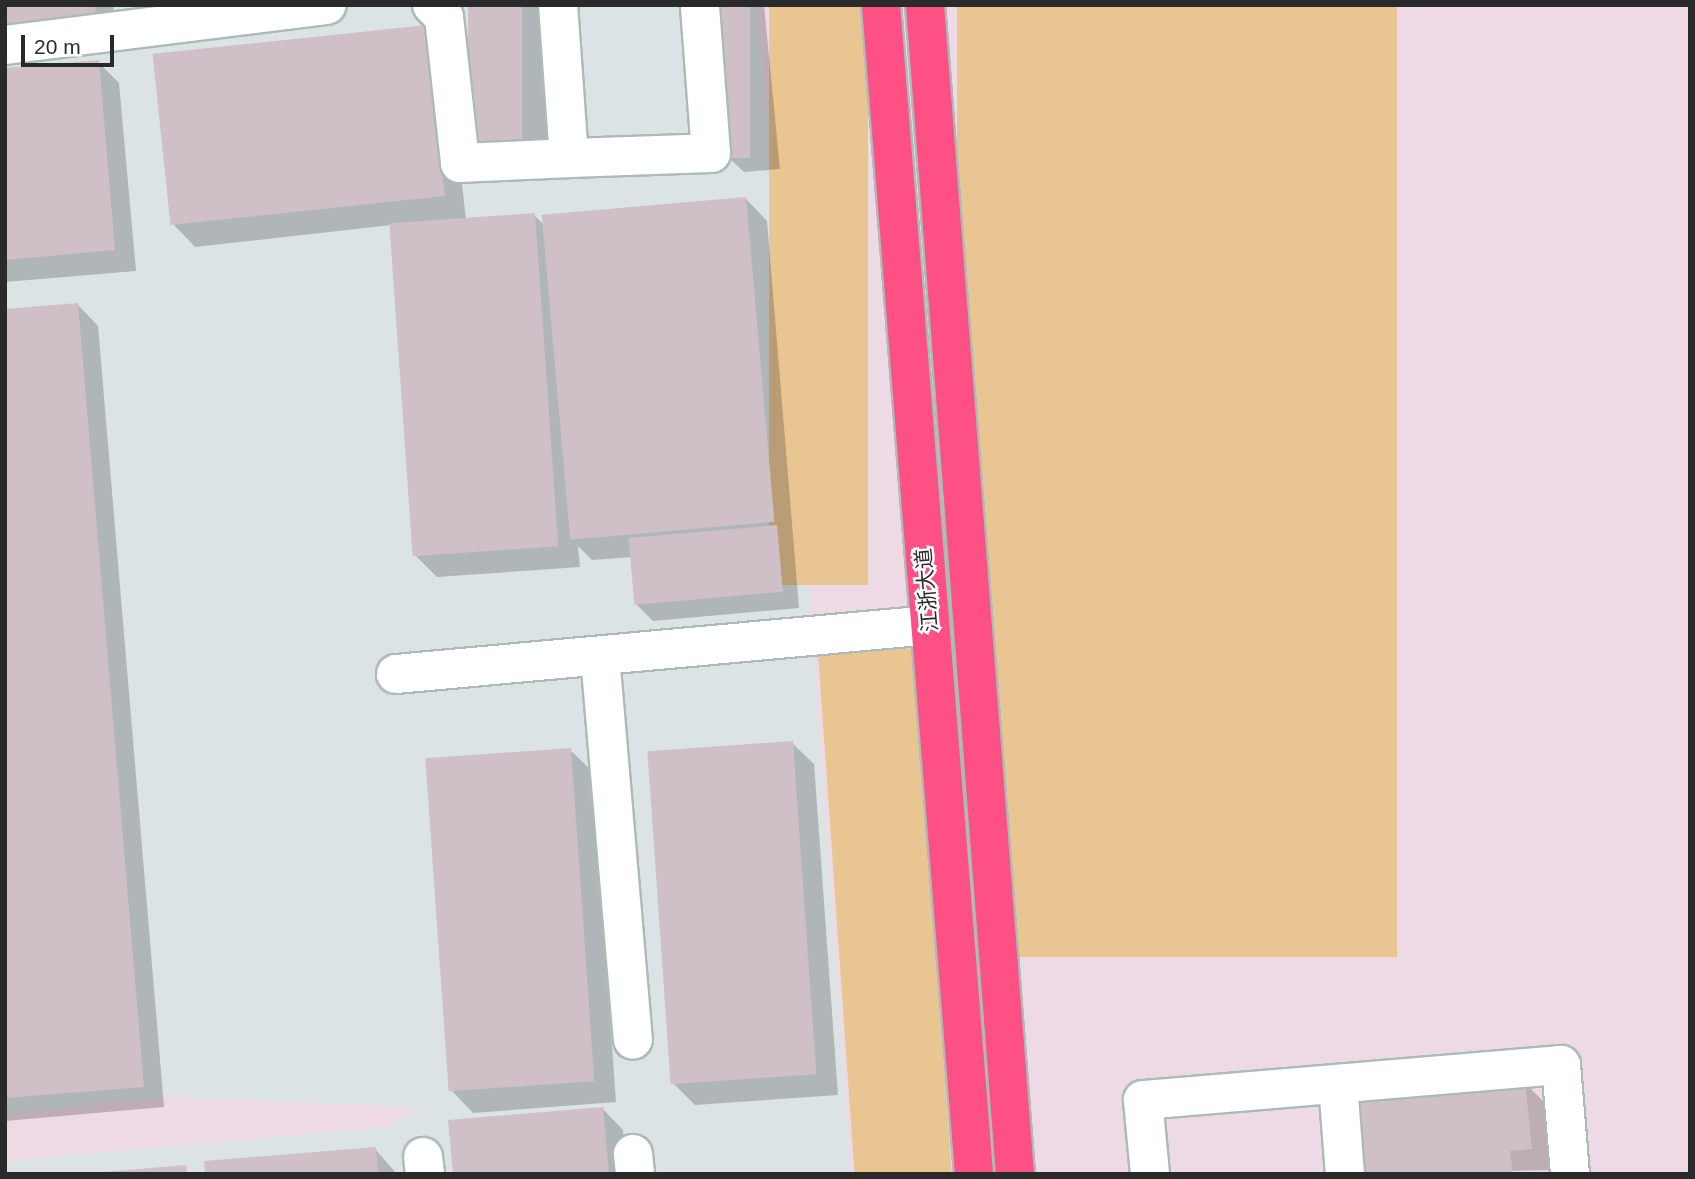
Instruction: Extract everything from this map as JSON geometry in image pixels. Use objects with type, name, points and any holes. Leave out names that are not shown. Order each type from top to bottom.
[{"type":"main road","name":"江浙大道","points":[[881,5],[974,1174]]},
{"type":"main road","name":"江浙大道","points":[[925,5],[1015,1174]]},
{"type":"lane","points":[[5,46],[327,5]]},
{"type":"lane","points":[[432,5],[444,17],[460,163],[711,153],[700,5]]},
{"type":"lane","points":[[558,5],[569,158]]},
{"type":"lane","points":[[396,674],[930,625]]},
{"type":"lane","points":[[600,656],[634,1040]]},
{"type":"lane","points":[[1150,1174],[1143,1100],[1560,1065],[1570,1174]]},
{"type":"lane","points":[[1338,1084],[1345,1174]]},
{"type":"shaded area","points":[[5,5],[757,5],[809,587],[851,1174],[5,1174],[5,1161],[390,1127],[420,1107],[170,1097],[5,1113]]},
{"type":"shaded area","points":[[769,5],[868,5],[868,585],[769,585]]},
{"type":"shaded area","points":[[957,5],[1397,5],[1397,957],[957,957]]},
{"type":"shaded area","points":[[915,648],[952,1174],[855,1174],[818,655]]},
{"type":"building","points":[[5,5],[95,5],[97,30],[5,37]]},
{"type":"building","points":[[468,5],[522,5],[522,142],[468,142]]},
{"type":"building","points":[[711,5],[750,5],[750,158],[711,158]]},
{"type":"building","points":[[427,25],[445,196],[170,225],[153,54]]},
{"type":"building","points":[[99,60],[115,250],[5,260],[5,68]]},
{"type":"building","points":[[746,197],[774,522],[570,540],[542,215]]},
{"type":"building","points":[[535,213],[558,546],[413,556],[389,223]]},
{"type":"building","points":[[78,303],[144,1087],[5,1098],[5,309]]},
{"type":"building","points":[[777,525],[783,592],[634,605],[629,538]]},
{"type":"building","points":[[793,741],[816,1074],[671,1084],[647,751]]},
{"type":"building","points":[[571,748],[594,1081],[449,1091],[425,758]]},
{"type":"building","points":[[1525,1081],[1532,1149],[1510,1151],[1513,1174],[1364,1174],[1357,1097]]},
{"type":"building","points":[[603,1107],[609,1174],[453,1174],[448,1120]]},
{"type":"building","points":[[376,1147],[378,1174],[205,1174],[204,1161]]},
{"type":"building","points":[[186,1165],[187,1174],[103,1174],[103,1172]]}]
